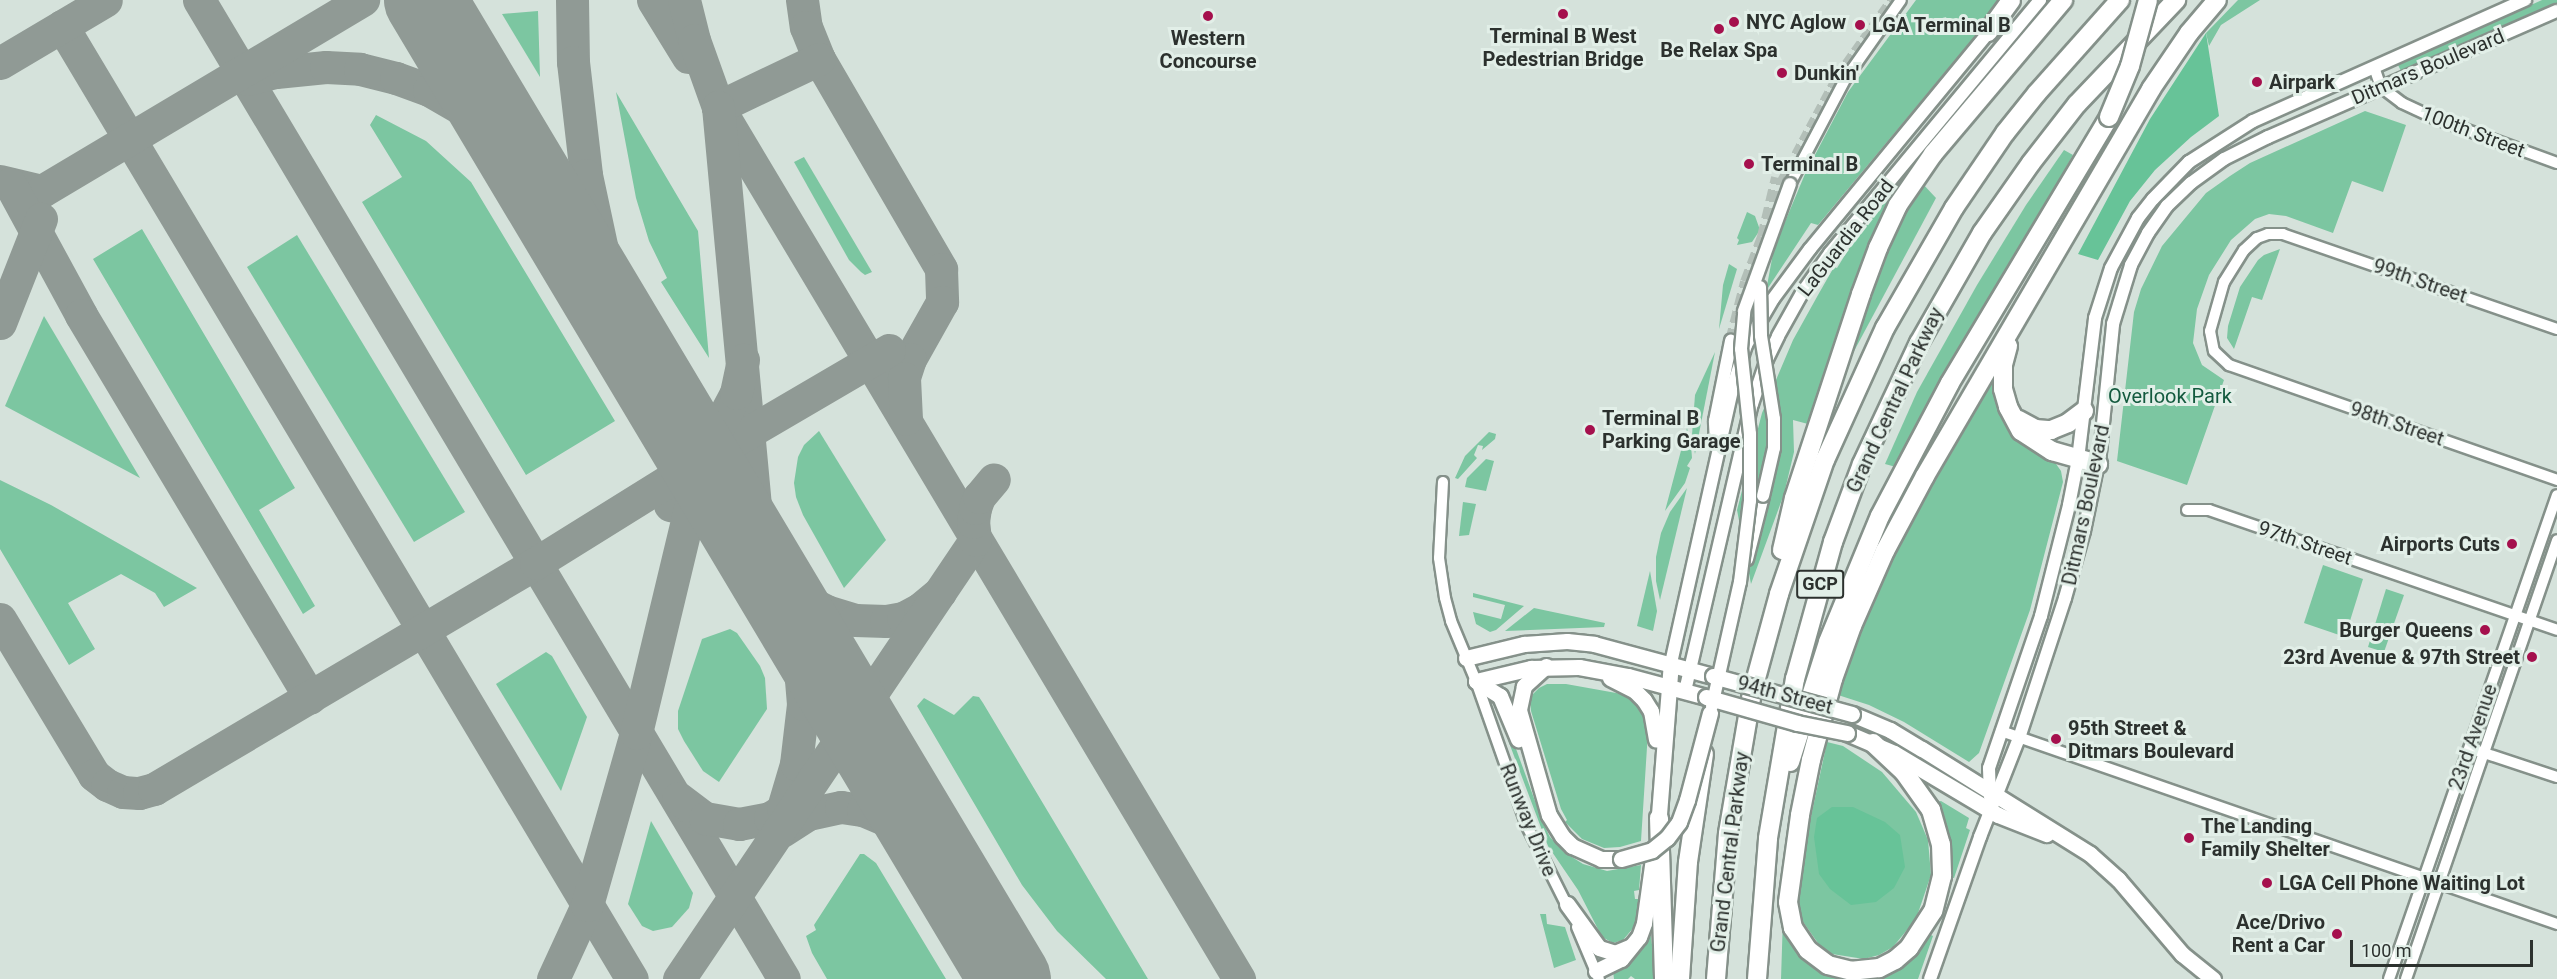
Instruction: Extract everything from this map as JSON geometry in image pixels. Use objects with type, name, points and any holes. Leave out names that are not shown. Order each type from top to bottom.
[{"type":"highway","points":[[1988,32],[2012,0]]},
{"type":"highway","points":[[1742,745],[1759,651],[1792,506],[1878,248],[1898,205],[1919,173],[2063,0]]},
{"type":"highway","name":"Grand Central Parkway","points":[[1716,979],[1726,855],[1742,745],[1765,640],[1804,517],[1843,417],[1885,328],[1954,208],[2006,133],[2062,64],[2120,0]]},
{"type":"highway","points":[[1768,838],[1828,642],[1880,516],[1950,383],[2109,117],[2130,66],[2148,0]]},
{"type":"highway","name":"Grand Central Parkway","points":[[1757,979],[1768,838],[1795,679],[1811,615],[1847,502],[1899,381],[1965,262],[2031,164],[2107,71],[2176,0]]},
{"type":"highway","points":[[1873,743],[1904,772],[1931,810],[1941,844],[1942,876],[1933,911],[1909,948],[1895,960],[1879,968],[1852,971],[1834,968],[1814,956],[1798,937],[1789,911],[1789,890],[1800,815],[1819,728],[1848,635],[1885,551],[1925,476],[2164,68],[2217,0]]},
{"type":"highway","points":[[2052,261],[2012,334],[2004,355],[2002,381],[2008,407],[2026,435],[2052,451],[2098,464]]},
{"type":"highway","points":[[2008,407],[2024,424],[2045,430],[2057,429],[2084,411]]},
{"type":"highway","points":[[1680,979],[1682,918],[1708,705]]},
{"type":"highway","points":[[1659,818],[1664,979]]},
{"type":"main road","name":"94th Street","points":[[1466,658],[1524,644],[1567,640],[1594,644],[1671,663],[1852,714],[1890,730],[2074,844],[2111,872],[2182,954],[2213,979]]},
{"type":"main road","points":[[1597,975],[1621,959],[1639,936],[1644,923],[1659,818],[1667,686],[1671,663]]},
{"type":"main road","name":"94th Street","points":[[1476,681],[1518,670],[1546,666],[1579,667],[1685,691],[1708,705],[1847,733],[1873,743],[1990,810],[2074,844]]},
{"type":"main road","points":[[1546,666],[1524,686],[1519,703],[1540,785],[1553,824],[1567,842],[1594,857],[1622,859],[1652,850],[1667,838],[1679,822],[1688,800],[1708,705]]},
{"type":"main road","points":[[1579,667],[1619,681],[1634,690],[1644,700],[1653,718],[1661,768]]},
{"type":"main road","points":[[1476,681],[1500,696],[1540,785]]},
{"type":"main road","points":[[1567,904],[1595,944],[1604,951],[1620,952],[1639,936]]},
{"type":"street","points":[[1740,582],[1751,480],[1750,434],[1741,349],[1742,324],[1751,286],[1790,184],[1814,133],[1846,78],[1901,0]]},
{"type":"street","name":"LaGuardia Road","points":[[1671,663],[1740,360],[1762,316],[1810,249],[1988,32],[2018,0]]},
{"type":"street","name":"LaGuardia Road","points":[[1685,691],[1752,404],[1767,359],[1778,336],[1802,293],[1830,252],[2040,0]]},
{"type":"street","name":"Ditmars Boulevard","points":[[1993,793],[1989,768],[2040,616],[2078,459],[2095,318],[2102,291],[2123,244],[2153,199],[2189,162],[2253,121],[2524,0]]},
{"type":"street","name":"Ditmars Boulevard","points":[[1930,979],[1990,810],[1993,793],[2019,738],[2065,598],[2084,531],[2098,464],[2106,413],[2113,324],[2130,265],[2148,233],[2167,206],[2191,183],[2224,159],[2268,137],[2557,11]]},
{"type":"street","points":[[2520,27],[2557,18]]},
{"type":"street","points":[[2374,66],[2381,87]]},
{"type":"street","name":"100th Street","points":[[2381,87],[2392,98],[2434,118],[2557,163]]},
{"type":"street","name":"99th Street","points":[[2236,368],[2221,360],[2214,351],[2210,331],[2215,306],[2232,267],[2251,243],[2268,234],[2283,234],[2557,329]]},
{"type":"street","points":[[1708,705],[1774,448],[1774,418],[1760,322],[1760,287]]},
{"type":"street","points":[[1717,462],[1715,421],[1731,341]]},
{"type":"street","name":"98th Street","points":[[2236,368],[2557,480]]},
{"type":"street","name":"Runway Drive","points":[[1443,482],[1439,550],[1441,577],[1451,621],[1476,681],[1531,836],[1567,904],[1597,975]]},
{"type":"street","name":"23rd Avenue","points":[[2389,979],[2557,495]]},
{"type":"street","name":"97th Street","points":[[2187,510],[2209,510],[2557,630]]},
{"type":"street","name":"23rd Avenue","points":[[2406,979],[2557,540]]},
{"type":"street","points":[[2001,731],[2557,924]]},
{"type":"street","points":[[2469,748],[2557,777]]},
{"type":"green space","points":[[1916,0],[2005,0],[1818,225],[1811,223],[1766,291],[1774,248],[1805,174],[1848,92]]},
{"type":"green space","points":[[2238,0],[2260,0],[2221,25],[2209,46],[2206,33]]},
{"type":"green space","points":[[2542,0],[2557,0],[2557,5],[2402,73],[2398,65]]},
{"type":"green space","points":[[538,11],[540,77],[502,14]]},
{"type":"green space","points":[[2206,33],[2219,116],[2191,137],[2155,170],[2130,201],[2098,260],[2078,254],[2150,119]]},
{"type":"green space","points":[[616,92],[698,231],[709,358],[661,282],[667,278],[649,241],[636,198]]},
{"type":"green space","name":"Overlook Park","points":[[2365,111],[2406,125],[2383,192],[2352,181],[2333,233],[2286,216],[2269,214],[2255,219],[2231,240],[2209,275],[2197,309],[2193,343],[2202,365],[2224,380],[2187,485],[2117,461],[2134,312],[2141,289],[2162,246],[2206,193],[2230,176],[2250,163]]},
{"type":"green space","points":[[376,115],[426,141],[471,182],[615,421],[526,475],[362,202],[402,177],[370,125]]},
{"type":"green space","points":[[2064,150],[2073,155],[1988,306],[1896,467],[1885,464],[1917,392],[1977,285],[2026,205]]},
{"type":"green space","points":[[804,157],[872,272],[865,275],[849,260],[794,162]]},
{"type":"green space","points":[[1921,182],[1936,198],[1853,353],[1849,352],[1886,247],[1901,213]]},
{"type":"green space","points":[[1897,186],[1900,189],[1874,238],[1808,424],[1793,420],[1794,452],[1784,494],[1751,584],[1737,510],[1762,413],[1793,340],[1834,267],[1837,268],[1850,247]]},
{"type":"green space","points":[[1747,212],[1755,216],[1760,230],[1752,242],[1737,245],[1739,240],[1737,238]]},
{"type":"green space","points":[[142,229],[295,488],[259,510],[315,606],[303,614],[93,259]]},
{"type":"green space","points":[[297,235],[465,512],[414,542],[247,267]]},
{"type":"green space","name":"Overlook Park","points":[[2280,249],[2262,300],[2252,297],[2234,349],[2227,338],[2228,326],[2240,287],[2258,260]]},
{"type":"green space","points":[[1729,264],[1737,269],[1719,329],[1723,285]]},
{"type":"green space","points":[[44,316],[140,478],[5,406]]},
{"type":"green space","points":[[1715,352],[1695,454],[1692,435],[1695,395]]},
{"type":"green space","points":[[1989,380],[1995,381],[2054,461],[2061,471],[2063,482],[2030,610],[1979,753],[1969,762],[1904,722],[1869,705],[1838,695],[1866,613],[1911,519]]},
{"type":"green space","points":[[1687,428],[1692,458],[1687,466],[1690,468],[1685,483],[1665,511]]},
{"type":"green space","points":[[819,431],[886,540],[844,588],[803,515],[796,497],[794,483],[798,457],[804,445]]},
{"type":"green space","points":[[1489,432],[1496,434],[1495,439],[1482,450],[1483,446],[1478,445],[1474,455],[1477,458],[1458,479],[1455,478],[1465,456]]},
{"type":"green space","points":[[1486,459],[1494,461],[1486,491],[1465,487],[1467,478]]},
{"type":"green space","points":[[0,480],[51,505],[197,588],[164,607],[155,593],[121,574],[68,603],[95,649],[69,665],[0,549]]},
{"type":"green space","points":[[1687,488],[1660,600],[1656,581],[1656,557],[1661,533],[1670,512]]},
{"type":"green space","points":[[1463,502],[1476,504],[1469,535],[1459,536]]},
{"type":"green space","points":[[2323,565],[2363,579],[2345,637],[2304,623]]},
{"type":"green space","points":[[1650,571],[1657,611],[1653,631],[1637,626]]},
{"type":"green space","points":[[2386,589],[2404,595],[2384,652],[2368,647]]},
{"type":"green space","points":[[1473,593],[1524,606],[1496,630],[1490,632],[1476,624],[1473,612],[1501,619],[1505,605],[1473,597]]},
{"type":"green space","points":[[1534,608],[1605,623],[1604,627],[1505,631]]},
{"type":"green space","points":[[730,629],[737,633],[760,666],[765,678],[767,709],[719,782],[703,771],[684,741],[678,729],[678,711],[702,639]]},
{"type":"green space","points":[[546,652],[552,656],[587,717],[561,791],[496,684]]},
{"type":"green space","points":[[1547,684],[1566,684],[1633,696],[1649,716],[1641,841],[1620,847],[1604,848],[1582,839],[1565,822],[1567,820],[1561,809],[1531,711],[1530,701],[1533,694]]},
{"type":"green space","points":[[973,696],[979,697],[983,703],[1148,979],[1106,979],[1057,931],[1022,885],[917,706],[924,698],[954,715]]},
{"type":"green space","points":[[1511,735],[1543,823],[1550,837],[1564,852],[1583,864],[1607,871],[1641,865],[1639,890],[1634,891],[1635,899],[1639,899],[1638,917],[1634,927],[1623,940],[1613,943],[1602,937],[1578,890],[1548,846],[1508,740]]},
{"type":"green space","points":[[1827,742],[1843,746],[1882,772],[1916,812],[1928,840],[1931,875],[1916,919],[1893,947],[1879,955],[1864,959],[1832,954],[1820,946],[1801,919],[1799,901],[1803,854]]},
{"type":"green space","points":[[1941,801],[1969,818],[1966,828],[1970,830],[1954,878],[1949,877],[1936,802]]},
{"type":"green space","points":[[1832,807],[1853,807],[1885,822],[1900,835],[1905,867],[1894,888],[1876,902],[1851,905],[1830,889],[1819,874],[1814,837],[1817,818]]},
{"type":"green space","points":[[651,821],[693,893],[689,908],[672,927],[653,931],[642,926],[628,904]]},
{"type":"green space","points":[[860,854],[864,854],[876,863],[946,979],[827,979],[812,953],[806,936],[816,930],[814,925]]},
{"type":"green space","points":[[1540,914],[1546,914],[1547,924],[1565,927],[1576,960],[1554,968]]},
{"type":"green space","points":[[1783,917],[1852,979],[1781,979]]},
{"type":"green space","points":[[1650,931],[1657,979],[1635,979],[1631,976],[1628,979],[1614,979],[1613,971],[1632,961],[1646,945]]},
{"type":"green space","points":[[1929,934],[1933,936],[1918,979],[1852,979],[1887,974],[1912,957]]},
{"type":"taxiway","points":[[0,63],[106,0]]},
{"type":"taxiway","points":[[199,0],[784,979]]},
{"type":"taxiway","points":[[0,181],[42,191],[363,0]]},
{"type":"taxiway","points":[[427,0],[428,5]]},
{"type":"taxiway","points":[[572,0],[573,62],[586,175],[609,282],[629,342]]},
{"type":"taxiway","points":[[653,0],[688,57]]},
{"type":"taxiway","points":[[684,0],[694,40],[718,107],[1239,979]]},
{"type":"taxiway","points":[[802,0],[806,27],[819,59],[941,269],[942,302],[910,359],[904,378],[906,419]]},
{"type":"taxiway","points":[[62,26],[632,979]]},
{"type":"taxiway","points":[[819,59],[718,107],[756,514],[763,560],[766,570],[797,596],[826,611],[855,620],[886,621],[903,618],[920,609],[940,592]]},
{"type":"taxiway","points":[[247,79],[276,72],[326,67],[360,69],[396,78],[429,90],[463,110],[503,143],[523,164]]},
{"type":"taxiway","points":[[10,184],[81,315],[310,698]]},
{"type":"taxiway","points":[[0,323],[41,219]]},
{"type":"taxiway","points":[[732,442],[889,350]]},
{"type":"taxiway","points":[[0,619],[94,775],[107,785],[123,792],[139,793],[154,789],[536,563],[700,461],[736,393],[743,360]]},
{"type":"taxiway","points":[[553,979],[587,905],[636,733],[693,496],[692,457],[676,420]]},
{"type":"taxiway","points":[[679,979],[975,540],[973,522],[975,508],[979,497],[994,479]]},
{"type":"taxiway","points":[[670,505],[734,518]]},
{"type":"taxiway","points":[[783,808],[796,764],[803,704],[798,645],[786,604]]},
{"type":"taxiway","points":[[678,798],[705,818],[739,824],[770,818],[796,802]]},
{"type":"taxiway","points":[[782,831],[808,814],[841,807],[863,810],[924,836]]},
{"type":"taxiway","points":[[967,908],[1013,960],[1034,979]]},
{"type":"runway","points":[[425,0],[1010,979]]},
{"type":"tunnel","points":[[1782,181],[1838,76],[1892,0]]},
{"type":"tunnel","points":[[1731,341],[1746,282],[1763,237],[1777,178]]},
{"type":"place","name":"Terminal B West Pedestrian Bridge","points":[[1563,14]]},
{"type":"place","name":"Western Concourse","points":[[1208,16]]},
{"type":"place","name":"NYC Aglow","points":[[1734,22]]},
{"type":"place","name":"LGA Terminal B","points":[[1860,25]]},
{"type":"place","name":"Be Relax Spa","points":[[1719,29]]},
{"type":"place","name":"Dunkin'","points":[[1782,73]]},
{"type":"place","name":"Airpark","points":[[2257,82]]},
{"type":"place","name":"Terminal B","points":[[1749,164]]},
{"type":"place","name":"Terminal B Parking Garage","points":[[1590,430]]},
{"type":"place","name":"Airports Cuts","points":[[2512,544]]},
{"type":"place","name":"Burger Queens","points":[[2485,630]]},
{"type":"place","name":"23rd Avenue & 97th Street","points":[[2532,657]]},
{"type":"place","name":"95th Street & Ditmars Boulevard","points":[[2056,739]]},
{"type":"place","name":"The Landing Family Shelter","points":[[2189,838]]},
{"type":"place","name":"LGA Cell Phone Waiting Lot","points":[[2267,883]]},
{"type":"place","name":"Ace/Drivo Rent a Car","points":[[2337,934]]}]
